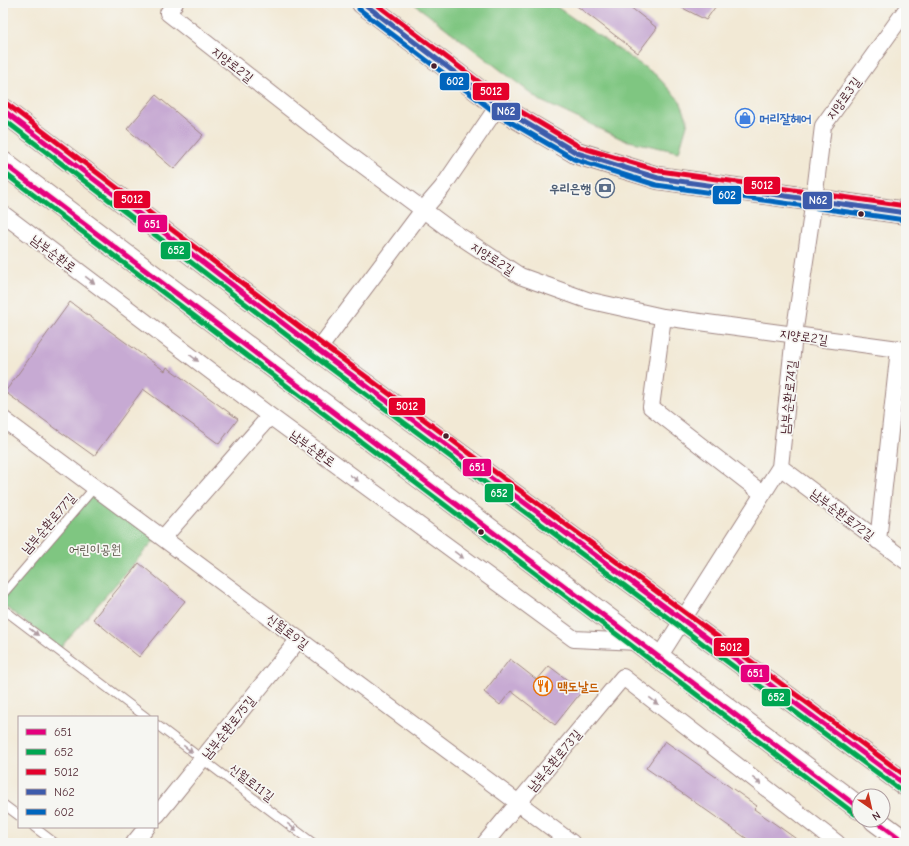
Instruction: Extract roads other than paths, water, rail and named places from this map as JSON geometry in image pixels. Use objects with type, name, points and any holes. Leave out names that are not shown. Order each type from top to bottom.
[{"type":"main road","points":[[364,3],[498,106],[577,153],[658,178],[906,213]]},
{"type":"main road","points":[[3,110],[318,350],[906,785]]},
{"type":"main road","points":[[3,162],[851,802]]},
{"type":"main road","points":[[886,828],[906,843]]},
{"type":"street","name":"지양로2길","points":[[175,3],[168,13],[344,151],[449,229],[520,276],[587,300],[663,317],[902,350],[878,541]]},
{"type":"street","name":"지양로3길","points":[[814,200],[823,126],[906,10]]},
{"type":"street","points":[[318,350],[423,210],[442,188],[498,106]]},
{"type":"street","name":"남부순환로74길","points":[[659,657],[780,467],[794,335],[814,200]]},
{"type":"street","name":"남부순환로","points":[[3,214],[270,416],[574,639],[638,642]]},
{"type":"street","points":[[663,317],[652,407],[763,494]]},
{"type":"street","points":[[163,538],[270,416]]},
{"type":"street","name":"신월로9길","points":[[3,419],[572,843]]},
{"type":"street","name":"남부순환로72길","points":[[780,467],[906,561]]},
{"type":"street","name":"남부순환로75길","points":[[158,814],[299,639]]},
{"type":"street","name":"남부순환로73길","points":[[485,843],[624,677],[837,843]]},
{"type":"street","points":[[134,843],[146,828]]},
{"type":"lane","name":"남부순환로77길","points":[[3,594],[95,487]]},
{"type":"lane","points":[[3,608],[145,716]]},
{"type":"lane","name":"신월로11길","points":[[158,726],[312,843]]},
{"type":"lane","points":[[3,804],[18,815]]},
{"type":"lane","points":[[35,828],[55,843]]},
{"type":"place","name":"머리잘헤어","points":[[745,118]]},
{"type":"place","name":"우리은행","points":[[605,188]]},
{"type":"place","name":"맥도날드","points":[[543,686]]},
{"type":"park label","name":"어린이공원","points":[[95,549]]}]
